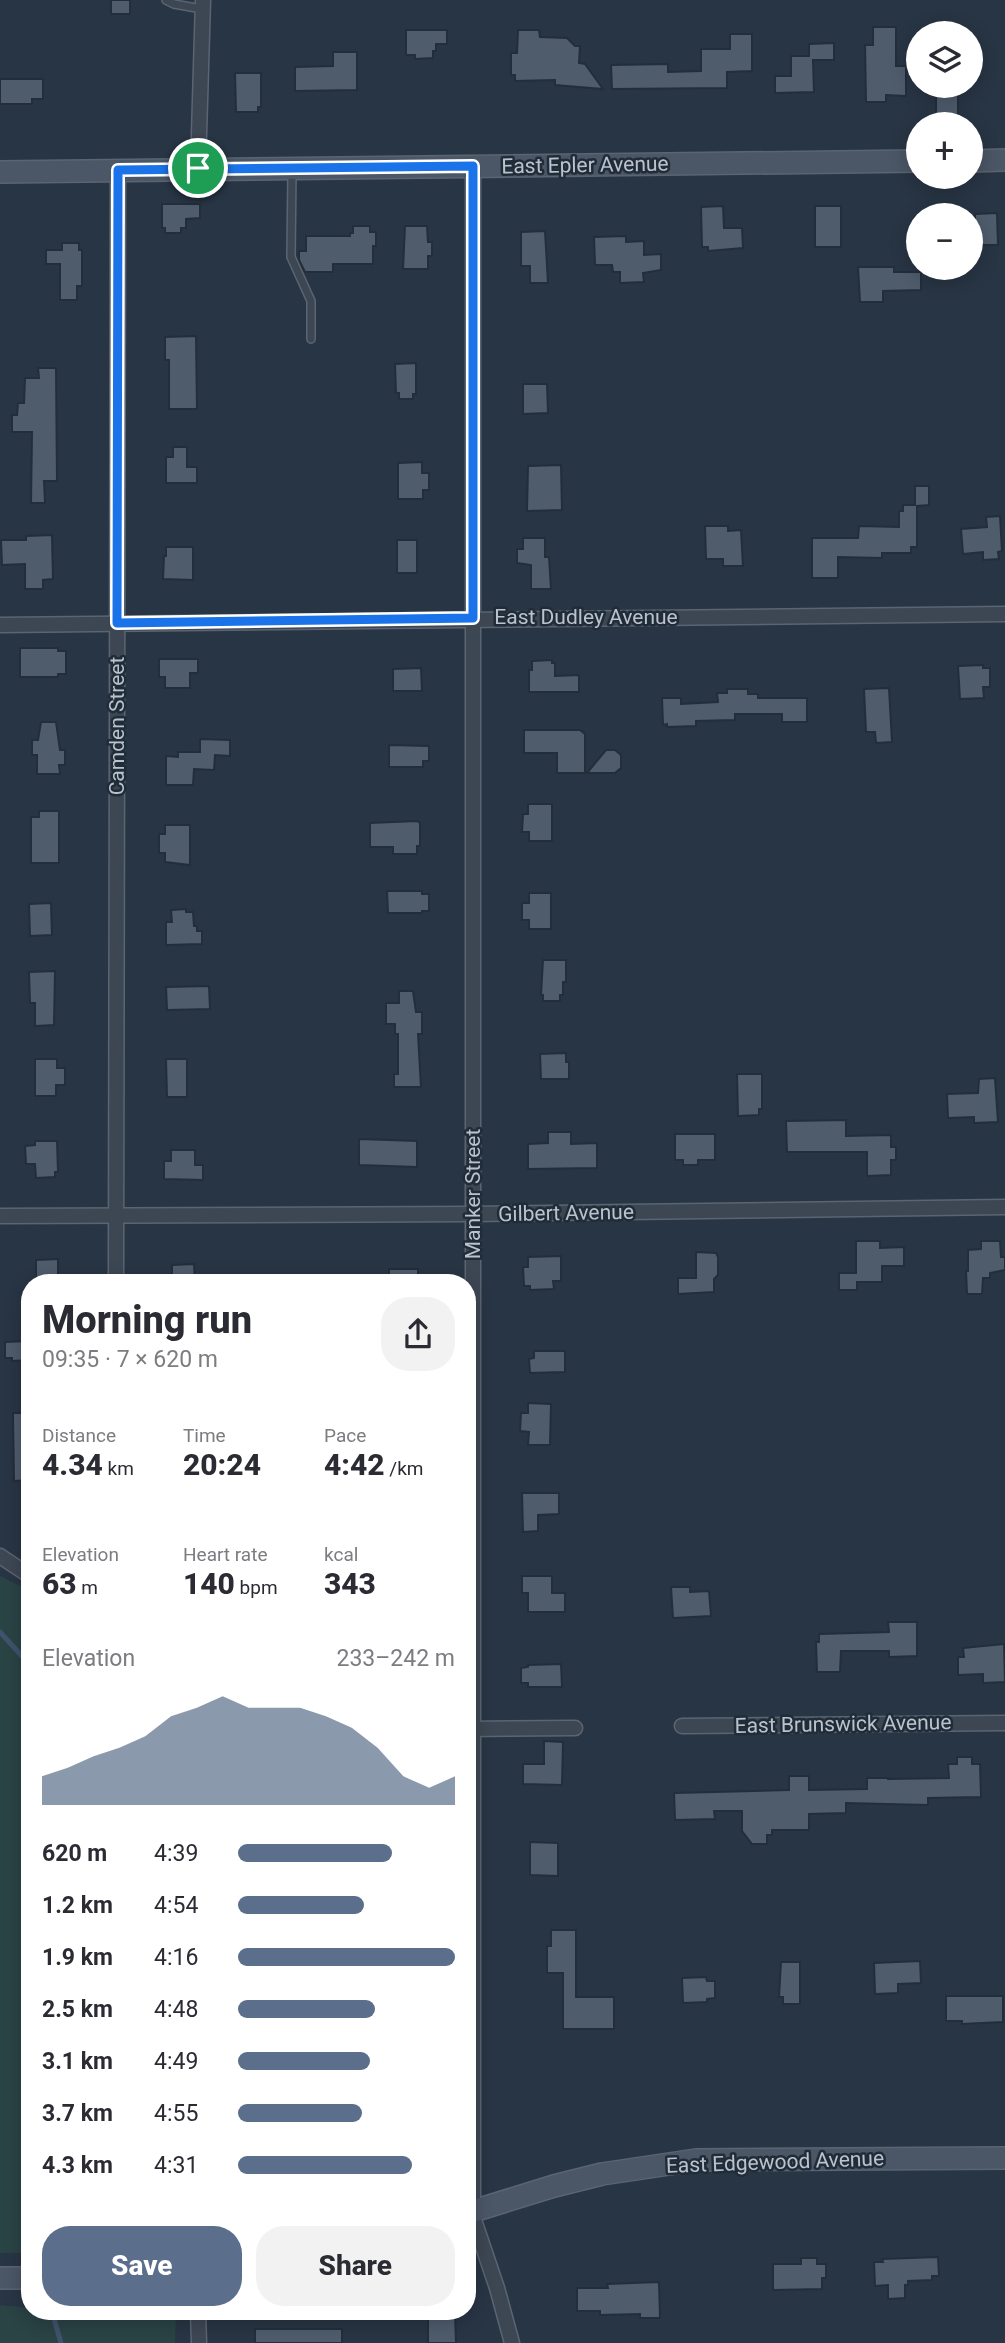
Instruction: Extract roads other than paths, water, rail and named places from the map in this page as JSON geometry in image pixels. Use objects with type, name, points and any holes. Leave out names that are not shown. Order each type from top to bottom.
[{"type":"street","points":[[198,168],[203,4]]},
{"type":"street","points":[[983,161],[1005,160]]},
{"type":"street","name":"East Epler Avenue","points":[[0,172],[906,161]]},
{"type":"street","name":"Manker Street","points":[[472,1274],[473,166]]},
{"type":"street","name":"Camden Street","points":[[116,1274],[118,170]]},
{"type":"street","name":"East Dudley Avenue","points":[[0,625],[1005,614]]},
{"type":"street","name":"Gilbert Avenue","points":[[0,1216],[472,1214],[1005,1207]]},
{"type":"street","points":[[0,1556],[21,1570]]},
{"type":"street","name":"East Brunswick Avenue","points":[[682,1726],[1005,1723]]},
{"type":"street","points":[[476,1729],[575,1728]]},
{"type":"street","name":"East Edgewood Avenue","points":[[476,2210],[602,2174],[696,2160],[1005,2158]]},
{"type":"street","name":"Manker Street","points":[[476,2226],[512,2343]]},
{"type":"street","points":[[0,2278],[21,2278]]},
{"type":"street","points":[[199,2320],[200,2343]]},
{"type":"lane","points":[[166,0],[174,4],[203,4]]},
{"type":"lane","points":[[292,167],[290,257],[311,301],[311,339]]},
{"type":"waterway","points":[[0,1632],[21,1655]]},
{"type":"waterway","points":[[54,2320],[61,2343]]}]
